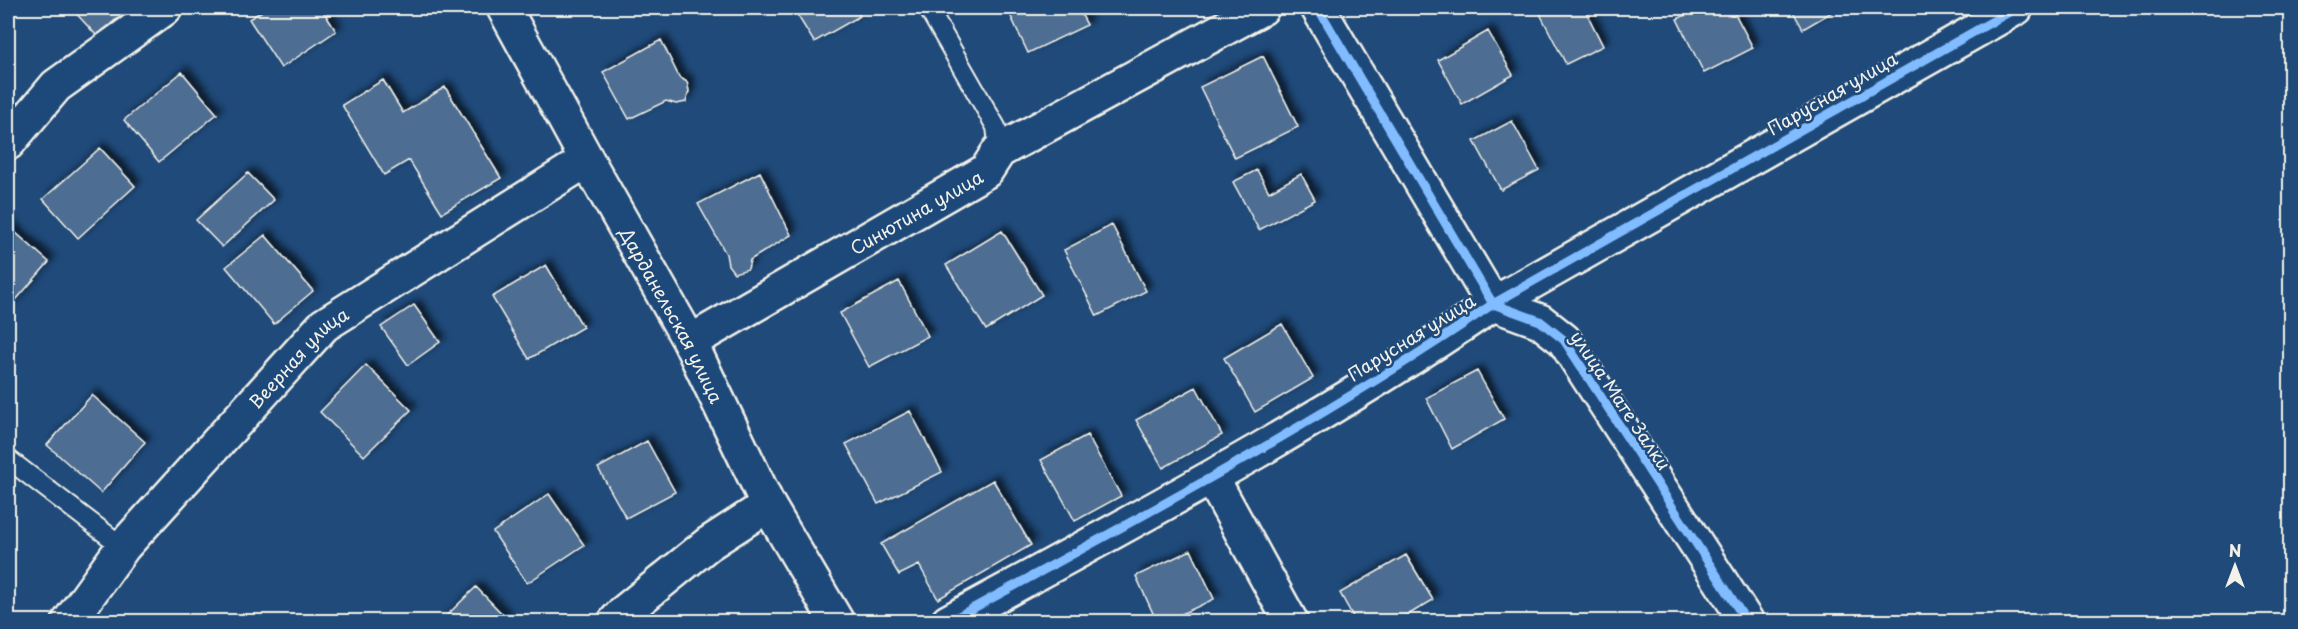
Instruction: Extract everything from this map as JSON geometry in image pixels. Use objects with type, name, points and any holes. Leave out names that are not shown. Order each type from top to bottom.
[{"type":"street","points":[[8,143],[56,86],[165,8]]},
{"type":"street","name":"Дарданельская улица","points":[[504,8],[690,342],[768,505],[837,621]]},
{"type":"street","name":"Синютина улица","points":[[690,342],[986,171],[999,151],[1262,8]]},
{"type":"street","points":[[1318,8],[1493,304]]},
{"type":"street","name":"Парусная улица","points":[[948,621],[1212,478],[1427,349],[1493,304],[2016,8]]},
{"type":"street","name":"Веерная улица","points":[[69,621],[123,547],[324,325],[587,160]]},
{"type":"street","name":"улица Мате Залки","points":[[1493,304],[1540,321],[1564,340],[1747,621]]},
{"type":"street","points":[[1212,478],[1291,621]]},
{"type":"street","points":[[615,621],[708,544],[768,505]]},
{"type":"lane","points":[[928,8],[996,128],[999,151]]},
{"type":"lane","points":[[8,459],[123,547]]},
{"type":"building","points":[[71,8],[129,8],[97,36]]},
{"type":"building","points":[[267,8],[321,8],[336,31],[281,68],[249,19]]},
{"type":"building","points":[[793,8],[855,8],[860,16],[814,42]]},
{"type":"building","points":[[1007,8],[1078,8],[1087,25],[1028,53]]},
{"type":"building","points":[[1584,8],[1603,46],[1566,64],[1538,10]]},
{"type":"building","points":[[1701,8],[1732,8],[1753,48],[1704,73],[1677,19]]},
{"type":"building","points":[[1791,8],[1839,8],[1803,29]]},
{"type":"building","points":[[1488,31],[1513,75],[1462,104],[1438,60]]},
{"type":"building","points":[[661,40],[679,77],[687,82],[689,91],[686,102],[676,104],[666,101],[629,119],[603,72]]},
{"type":"building","points":[[1263,56],[1298,127],[1235,158],[1200,87]]},
{"type":"building","points":[[182,72],[217,114],[159,162],[124,120]]},
{"type":"building","points":[[383,80],[403,113],[445,87],[501,178],[442,213],[409,160],[384,175],[342,105]]},
{"type":"building","points":[[1512,121],[1539,170],[1501,190],[1474,141]]},
{"type":"building","points":[[100,148],[135,186],[78,238],[43,199]]},
{"type":"building","points":[[1257,170],[1269,192],[1301,174],[1315,200],[1259,230],[1233,182]]},
{"type":"building","points":[[760,172],[791,235],[750,260],[748,269],[734,273],[698,204]]},
{"type":"building","points":[[248,173],[274,200],[222,247],[196,220]]},
{"type":"building","points":[[1112,225],[1146,291],[1097,316],[1064,250]]},
{"type":"building","points":[[8,226],[49,262],[9,308],[8,306]]},
{"type":"building","points":[[1002,231],[1042,295],[986,330],[946,265]]},
{"type":"building","points":[[265,235],[313,291],[274,324],[226,267]]},
{"type":"building","points":[[546,265],[583,327],[529,359],[492,297]]},
{"type":"building","points":[[899,281],[928,336],[869,367],[840,313]]},
{"type":"building","points":[[414,305],[440,342],[408,365],[381,327]]},
{"type":"building","points":[[1282,324],[1313,378],[1255,412],[1224,358]]},
{"type":"building","points":[[366,365],[411,410],[364,456],[320,412]]},
{"type":"building","points":[[1477,371],[1504,419],[1452,449],[1426,398]]},
{"type":"building","points":[[1196,387],[1222,435],[1163,468],[1136,420]]},
{"type":"building","points":[[92,395],[145,442],[101,493],[47,445]]},
{"type":"building","points":[[910,411],[942,472],[878,504],[846,444]]},
{"type":"building","points":[[1087,435],[1121,496],[1075,521],[1041,460]]},
{"type":"building","points":[[647,441],[675,492],[626,518],[598,468]]},
{"type":"building","points":[[993,480],[1031,545],[938,599],[919,565],[899,575],[881,544]]},
{"type":"building","points":[[549,494],[584,545],[527,583],[493,532]]},
{"type":"building","points":[[1191,550],[1214,599],[1165,622],[1157,622],[1136,576]]},
{"type":"building","points":[[1406,555],[1433,600],[1396,622],[1356,622],[1340,593]]},
{"type":"building","points":[[476,587],[510,622],[440,622]]},
{"type":"cycle path","points":[[1318,8],[1493,304],[1540,321],[1564,340],[1747,622]]},
{"type":"cycle path","points":[[948,622],[1225,470],[1360,390],[1493,304],[2016,8]]}]
